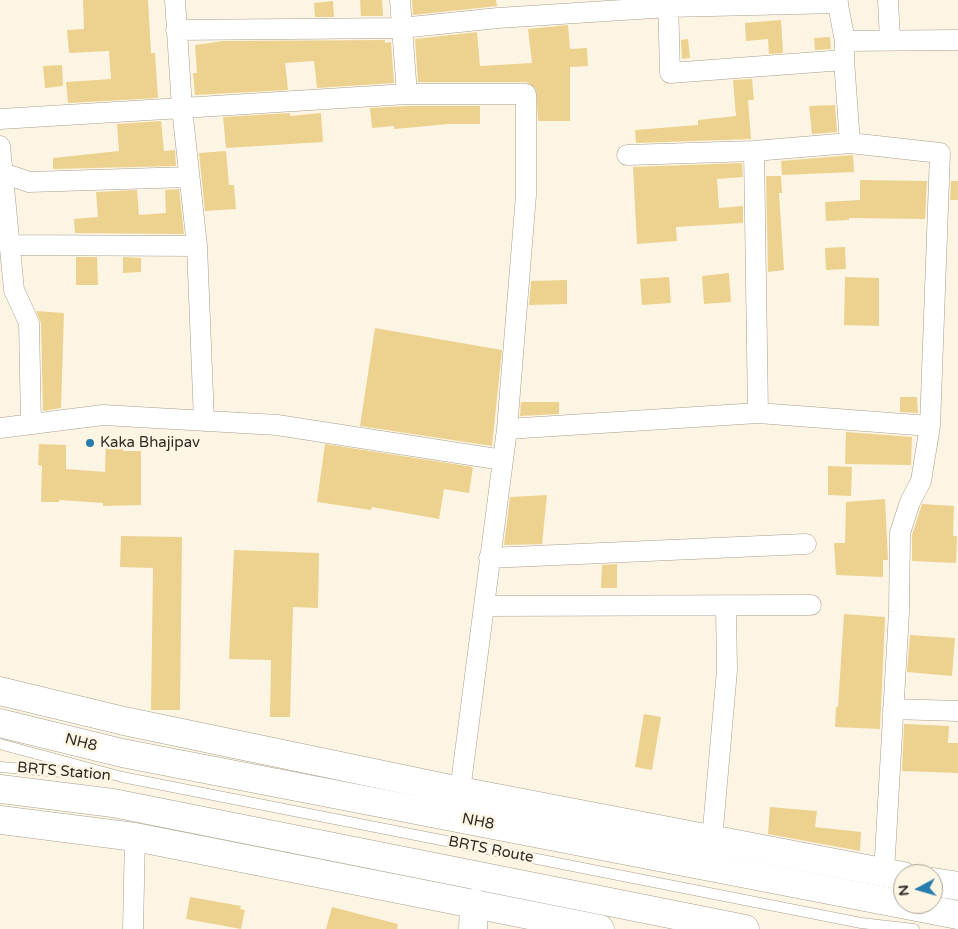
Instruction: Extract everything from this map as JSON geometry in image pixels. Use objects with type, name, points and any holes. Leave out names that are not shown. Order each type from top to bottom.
[{"type":"main road","points":[[0,691],[124,720],[460,791],[893,874]]},
{"type":"main road","name":"NH8","points":[[0,723],[132,755],[958,915]]},
{"type":"main road","points":[[0,789],[112,803],[745,929]]},
{"type":"main road","points":[[0,820],[135,837],[474,916],[600,929]]},
{"type":"main road","points":[[943,884],[958,886]]},
{"type":"street","points":[[175,0],[182,108],[198,246],[204,421]]},
{"type":"street","points":[[400,0],[407,94]]},
{"type":"street","points":[[888,0],[890,40]]},
{"type":"street","points":[[176,30],[401,28],[517,9],[668,4],[837,2],[844,50],[850,144]]},
{"type":"street","points":[[668,4],[670,73],[844,50],[890,40],[958,40]]},
{"type":"street","points":[[0,119],[407,94],[526,94],[526,195],[507,429],[460,791]]},
{"type":"street","points":[[627,155],[754,151],[850,144],[940,153],[930,426],[921,481],[910,502],[900,534],[893,709],[893,864]]},
{"type":"street","points":[[0,146],[1,172],[14,290],[29,323],[31,423]]},
{"type":"street","points":[[754,151],[758,414]]},
{"type":"street","points":[[1,172],[29,182],[189,176]]},
{"type":"street","points":[[10,245],[198,246]]},
{"type":"street","points":[[507,429],[758,414],[930,426]]},
{"type":"street","points":[[0,428],[103,415],[277,425],[503,460]]},
{"type":"street","points":[[489,558],[806,544]]},
{"type":"street","points":[[484,606],[726,607],[811,605]]},
{"type":"street","points":[[712,840],[727,670],[726,607]]},
{"type":"street","points":[[893,709],[958,711]]},
{"type":"street","points":[[133,929],[135,837]]},
{"type":"lane","name":"BRTS Station","points":[[0,744],[122,777]]},
{"type":"lane","name":"BRTS Station","points":[[0,767],[122,777]]},
{"type":"lane","name":"BRTS Route","points":[[122,777],[861,923]]},
{"type":"lane","points":[[861,923],[884,929]]},
{"type":"lane","points":[[861,923],[914,929]]},
{"type":"building","points":[[83,0],[148,0],[151,53],[155,53],[158,98],[68,103],[66,82],[111,79],[109,51],[69,53],[67,30],[84,29]]},
{"type":"building","points":[[360,0],[382,0],[383,16],[361,16]]},
{"type":"building","points":[[412,0],[496,0],[497,6],[413,15]]},
{"type":"building","points":[[333,1],[334,17],[315,17],[314,3]]},
{"type":"building","points":[[781,20],[783,53],[769,54],[768,39],[746,41],[745,23]]},
{"type":"building","points":[[568,25],[570,49],[587,48],[588,66],[570,67],[570,121],[538,121],[536,89],[526,82],[418,82],[415,39],[477,32],[480,66],[532,63],[528,29]]},
{"type":"building","points":[[830,37],[831,49],[815,50],[814,38]]},
{"type":"building","points":[[688,39],[690,58],[682,59],[681,40]]},
{"type":"building","points":[[385,40],[385,43],[391,42],[394,83],[317,88],[314,61],[285,63],[288,90],[195,95],[193,73],[197,73],[195,45],[224,41]]},
{"type":"building","points":[[62,65],[63,86],[45,88],[43,66]]},
{"type":"building","points":[[752,79],[754,100],[748,100],[751,139],[636,143],[635,130],[698,125],[698,120],[736,116],[733,80]]},
{"type":"building","points":[[835,105],[837,132],[812,134],[809,106]]},
{"type":"building","points":[[480,106],[480,124],[449,124],[394,129],[394,126],[372,128],[370,108]]},
{"type":"building","points":[[290,113],[290,116],[321,113],[323,142],[226,148],[223,117]]},
{"type":"building","points":[[161,121],[164,151],[175,150],[176,166],[53,169],[53,158],[119,151],[117,124]]},
{"type":"building","points":[[226,151],[229,185],[234,185],[236,209],[205,211],[199,153]]},
{"type":"building","points":[[853,155],[854,172],[782,175],[781,161]]},
{"type":"building","points":[[742,163],[743,177],[717,179],[719,208],[743,206],[743,223],[676,227],[677,241],[637,244],[633,167]]},
{"type":"building","points":[[766,176],[781,176],[782,193],[779,193],[784,270],[768,272]]},
{"type":"building","points":[[860,180],[927,181],[925,219],[849,218],[849,220],[826,221],[825,202],[860,200]]},
{"type":"building","points":[[951,181],[958,181],[958,200],[950,200]]},
{"type":"building","points":[[179,189],[184,234],[75,233],[74,219],[98,217],[96,192],[137,190],[139,215],[166,213],[165,190]]},
{"type":"building","points":[[845,247],[846,269],[826,270],[825,248]]},
{"type":"building","points":[[76,257],[97,257],[98,285],[76,285]]},
{"type":"building","points":[[123,257],[141,258],[141,272],[123,273]]},
{"type":"building","points":[[729,273],[731,302],[704,304],[702,276]]},
{"type":"building","points":[[669,277],[671,303],[642,305],[640,279]]},
{"type":"building","points":[[845,277],[879,278],[879,326],[844,325]]},
{"type":"building","points":[[567,280],[567,304],[529,305],[531,281]]},
{"type":"building","points":[[36,311],[64,313],[61,408],[43,411],[41,323]]},
{"type":"building","points":[[375,328],[502,350],[492,446],[360,426]]},
{"type":"building","points":[[900,397],[917,397],[918,413],[900,412]]},
{"type":"building","points":[[521,402],[559,402],[559,414],[520,416]]},
{"type":"building","points":[[846,432],[912,437],[911,465],[845,464]]},
{"type":"building","points":[[106,442],[123,442],[123,451],[141,451],[141,505],[103,506],[103,503],[59,500],[59,502],[41,502],[42,466],[38,465],[39,444],[66,445],[66,469],[105,472]]},
{"type":"building","points":[[325,444],[473,467],[469,493],[444,489],[439,519],[372,507],[371,510],[317,502]]},
{"type":"building","points":[[828,466],[852,467],[851,496],[828,495]]},
{"type":"building","points":[[547,495],[542,544],[504,545],[510,497]]},
{"type":"building","points":[[885,499],[888,560],[883,560],[883,577],[836,575],[834,543],[845,543],[846,502]]},
{"type":"building","points":[[922,504],[954,506],[953,536],[957,536],[956,563],[912,561],[912,535]]},
{"type":"building","points":[[121,536],[182,537],[180,710],[151,710],[153,568],[120,567]]},
{"type":"building","points":[[234,550],[319,553],[318,608],[293,607],[290,717],[270,717],[271,660],[229,659]]},
{"type":"building","points":[[617,564],[617,588],[601,588],[602,565]]},
{"type":"building","points":[[844,614],[885,617],[880,729],[835,727]]},
{"type":"building","points":[[910,635],[955,638],[952,676],[907,672]]},
{"type":"building","points":[[644,714],[661,717],[652,770],[635,767]]},
{"type":"building","points":[[904,724],[949,726],[948,743],[958,743],[958,773],[902,771]]},
{"type":"building","points":[[770,807],[817,811],[815,827],[861,832],[860,851],[768,834]]},
{"type":"building","points":[[190,897],[241,906],[240,909],[245,910],[241,929],[186,919]]},
{"type":"building","points":[[332,907],[398,924],[397,929],[326,929]]},
{"type":"place","name":"Kaka Bhajipav","points":[[90,443]]}]
